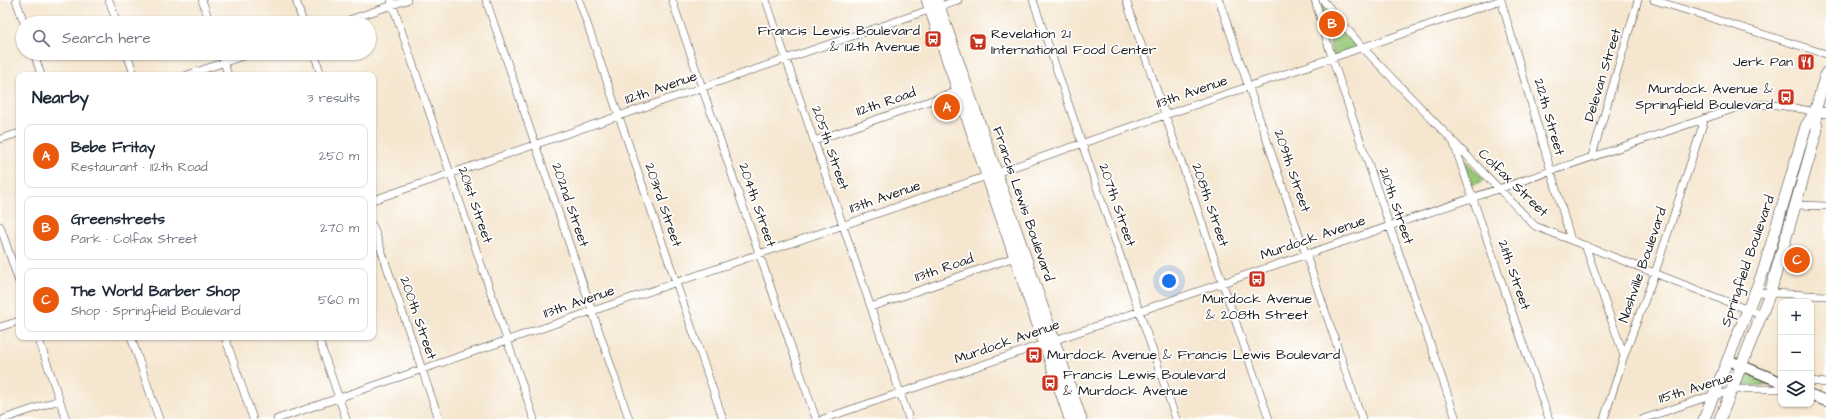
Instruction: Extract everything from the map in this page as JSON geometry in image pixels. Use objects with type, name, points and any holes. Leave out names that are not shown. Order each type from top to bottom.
[{"type":"main road","name":"Francis Lewis Boulevard","points":[[933,4],[1049,341],[1070,419]]},
{"type":"main road","name":"Springfield Boulevard","points":[[1720,419],[1770,293],[1822,112],[1826,74]]},
{"type":"main road","name":"Springfield Boulevard","points":[[1704,419],[1755,292],[1806,126],[1822,112]]},
{"type":"main road","name":"Francis Lewis Boulevard","points":[[1049,341],[1081,419]]},
{"type":"main road","points":[[1728,360],[1778,381]]},
{"type":"main road","points":[[1814,396],[1826,401]]},
{"type":"street","points":[[16,0],[22,16]]},
{"type":"street","points":[[109,0],[115,16]]},
{"type":"street","points":[[202,0],[208,16]]},
{"type":"street","points":[[296,0],[302,16]]},
{"type":"street","points":[[357,16],[392,2],[407,0]]},
{"type":"street","name":"202nd Street","points":[[486,0],[630,419]]},
{"type":"street","name":"203rd Street","points":[[579,0],[723,419]]},
{"type":"street","name":"204th Street","points":[[672,0],[816,419]]},
{"type":"street","name":"205th Street","points":[[766,0],[909,419]]},
{"type":"street","name":"112th Avenue","points":[[376,199],[786,59],[933,4],[958,0]]},
{"type":"street","name":"207th Street","points":[[1033,0],[1176,419]]},
{"type":"street","name":"208th Street","points":[[1126,0],[1269,419]]},
{"type":"street","name":"209th Street","points":[[1219,0],[1362,419]]},
{"type":"street","name":"210th Street","points":[[1315,0],[1332,58],[1456,419]]},
{"type":"street","name":"Colfax Street","points":[[1323,0],[1362,48],[1535,226],[1585,244],[1761,315]]},
{"type":"street","name":"113th Avenue","points":[[277,419],[1501,0]]},
{"type":"street","name":"212th Street","points":[[1501,0],[1571,240]]},
{"type":"street","name":"Delevan Street","points":[[1592,156],[1638,0]]},
{"type":"street","points":[[1654,0],[1826,54]]},
{"type":"street","name":"201st Street","points":[[392,2],[534,419]]},
{"type":"street","points":[[36,60],[40,72]]},
{"type":"street","points":[[129,60],[133,72]]},
{"type":"street","points":[[196,72],[230,60]]},
{"type":"street","points":[[316,60],[320,72]]},
{"type":"street","points":[[224,62],[227,72]]},
{"type":"street","name":"112th Road","points":[[814,141],[963,89]]},
{"type":"street","name":"Murdock Avenue","points":[[823,419],[1389,225],[1473,198],[1592,156],[1744,106],[1759,104],[1787,106],[1822,112]]},
{"type":"street","name":"Nashville Boulevard","points":[[1604,419],[1705,118]]},
{"type":"street","points":[[0,139],[16,134]]},
{"type":"street","name":"211th Street","points":[[1452,140],[1549,419]]},
{"type":"street","points":[[1796,205],[1826,206]]},
{"type":"street","points":[[1,231],[16,274]]},
{"type":"street","name":"200th Street","points":[[376,235],[439,419]]},
{"type":"street","points":[[1585,244],[1624,356]]},
{"type":"street","name":"113th Road","points":[[871,307],[1020,255]]},
{"type":"street","points":[[1755,292],[1826,296]]},
{"type":"street","points":[[0,327],[16,322]]},
{"type":"street","points":[[39,340],[66,419]]},
{"type":"street","points":[[132,340],[159,419]]},
{"type":"street","points":[[225,340],[253,419]]},
{"type":"street","points":[[319,340],[346,419]]},
{"type":"street","points":[[1768,377],[1778,378]]},
{"type":"street","points":[[1814,382],[1826,383]]},
{"type":"street","name":"115th Avenue","points":[[1643,419],[1740,388],[1778,389]]},
{"type":"street","points":[[4,419],[59,400]]},
{"type":"green space","points":[[1318,1],[1360,48],[1334,57]]},
{"type":"green space","points":[[1462,157],[1485,180],[1470,186]]},
{"type":"green space","points":[[1747,373],[1777,385],[1743,386]]},
{"type":"place","name":"Greenstreets","points":[[1332,24]]},
{"type":"place","name":"Francis Lewis Boulevard & 112th Avenue","points":[[933,39]]},
{"type":"place","name":"Revelation 21 International Food Center","points":[[978,42]]},
{"type":"place","name":"Jerk Pan","points":[[1806,62]]},
{"type":"place","name":"Murdock Avenue & Springfield Boulevard","points":[[1786,97]]},
{"type":"place","name":"Bebe Fritay","points":[[947,107]]},
{"type":"place","name":"The World Barber Shop","points":[[1797,260]]},
{"type":"place","name":"Murdock Avenue & 208th Street","points":[[1257,279]]},
{"type":"place","name":"Murdock Avenue & Francis Lewis Boulevard","points":[[1034,355]]},
{"type":"place","name":"Francis Lewis Boulevard & Murdock Avenue","points":[[1050,383]]}]
